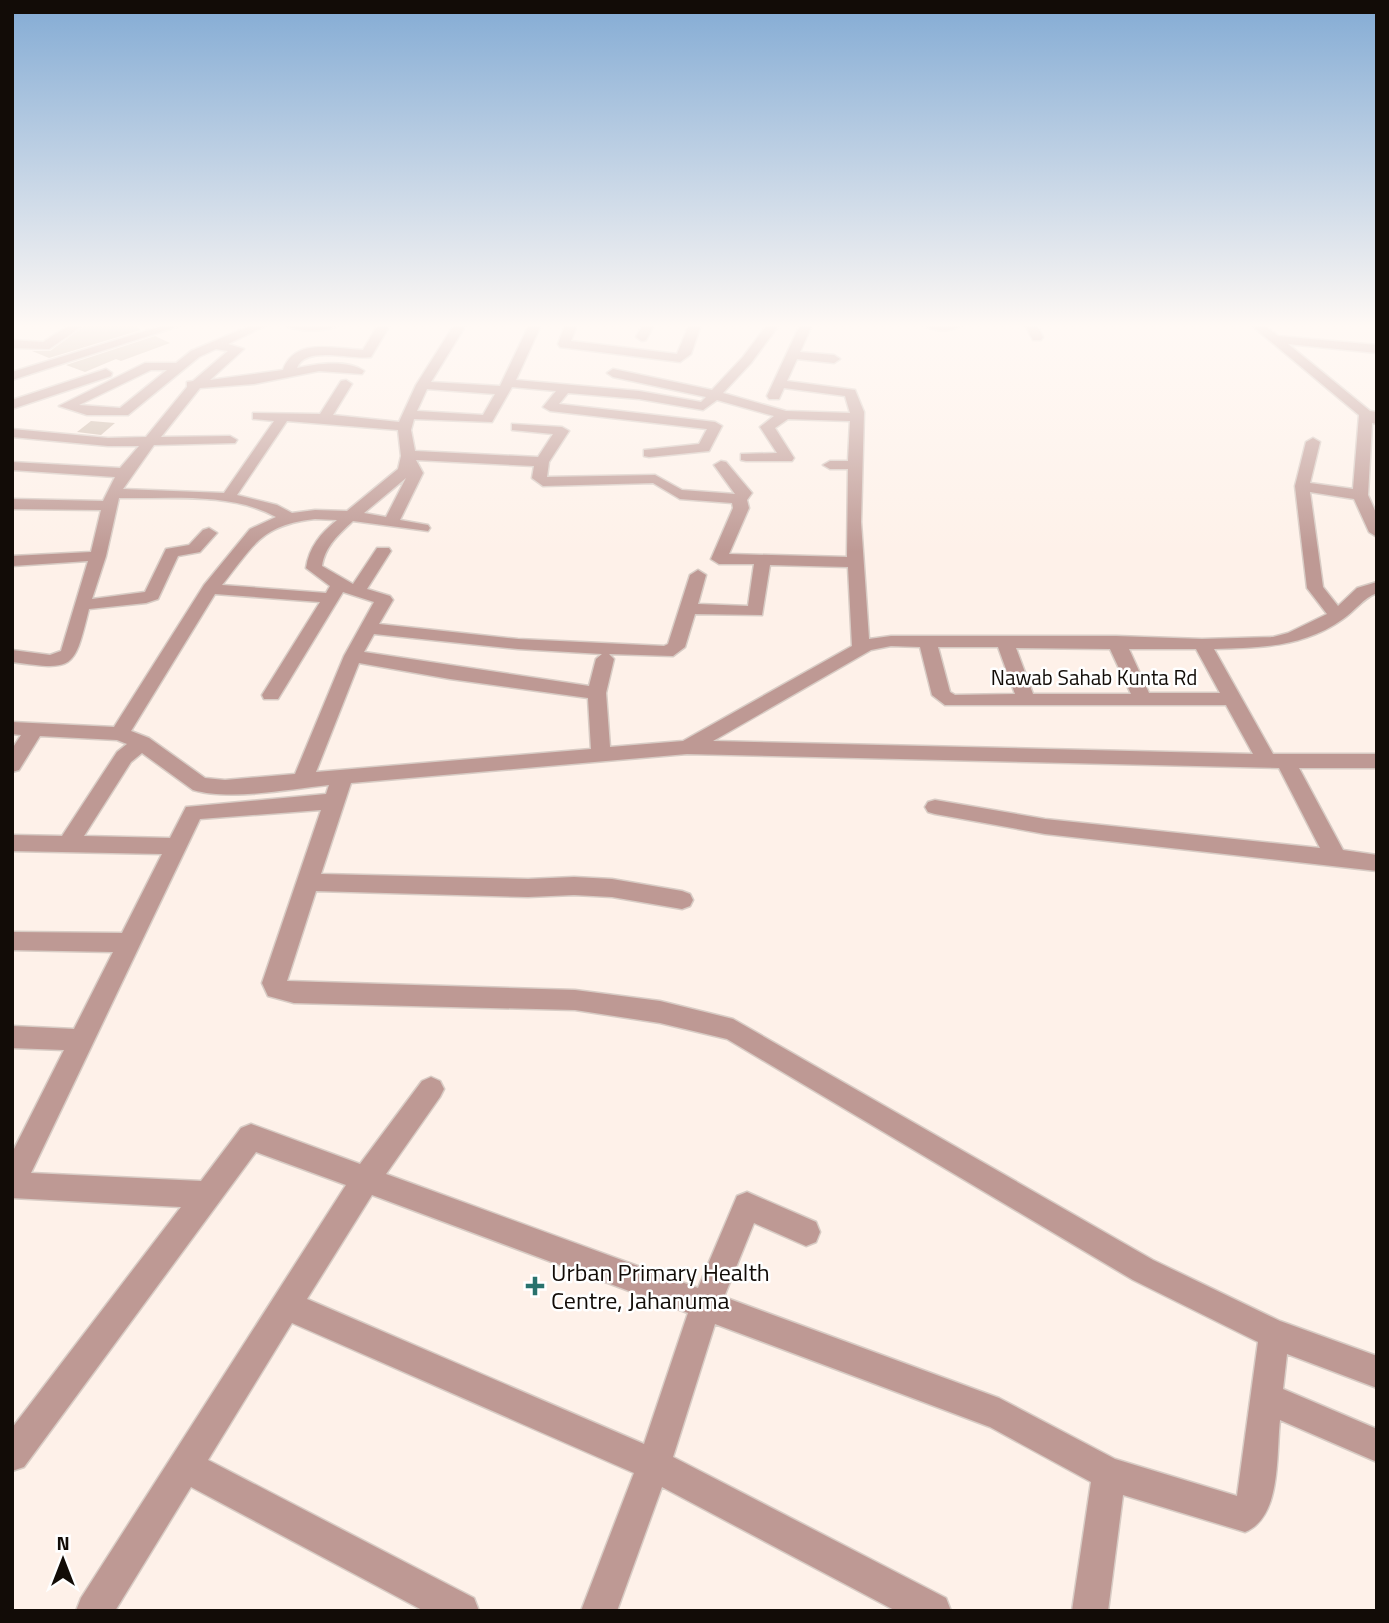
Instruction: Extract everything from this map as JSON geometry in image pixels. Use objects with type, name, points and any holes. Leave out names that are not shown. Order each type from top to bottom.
[{"type":"street","points":[[79,401],[66,407],[87,411],[123,412],[137,401]]},
{"type":"street","points":[[12,656],[54,660],[65,658],[72,645],[81,605],[98,556],[111,500],[124,473],[182,401]]},
{"type":"street","points":[[324,418],[335,401]]},
{"type":"street","points":[[335,592],[314,568],[314,556],[346,517],[389,487],[408,467],[410,458],[407,421],[416,401]]},
{"type":"street","points":[[258,416],[407,421],[487,419],[497,401]]},
{"type":"street","points":[[555,401],[550,407],[579,412],[691,421],[715,426],[704,448],[649,453]]},
{"type":"street","points":[[672,401],[703,406]]},
{"type":"street","points":[[691,421],[709,401]]},
{"type":"street","points":[[737,401],[785,415],[857,417]]},
{"type":"street","points":[[767,409],[771,401]]},
{"type":"street","points":[[855,401],[857,417],[853,522],[861,649]]},
{"type":"street","points":[[1353,401],[1373,417],[1368,497],[1377,532]]},
{"type":"street","points":[[579,412],[562,431],[542,462],[539,478],[543,482],[650,479],[665,482]]},
{"type":"street","points":[[746,457],[787,458],[767,427],[785,415]]},
{"type":"street","points":[[820,415],[827,432]]},
{"type":"street","points":[[228,498],[283,417]]},
{"type":"street","points":[[637,417],[637,426],[649,453],[665,482],[674,492],[739,499],[745,493],[722,465]]},
{"type":"street","points":[[517,427],[562,431]]},
{"type":"street","points":[[12,433],[68,440],[230,440]]},
{"type":"street","points":[[1313,442],[1302,486],[1315,588],[1337,615]]},
{"type":"street","points":[[410,458],[542,462]]},
{"type":"street","points":[[390,523],[416,473],[410,458]]},
{"type":"street","points":[[830,465],[856,465]]},
{"type":"street","points":[[12,466],[124,473]]},
{"type":"street","points":[[1302,486],[1368,497]]},
{"type":"street","points":[[12,504],[228,498],[275,507],[288,516]]},
{"type":"street","points":[[739,499],[741,508],[719,559],[855,562]]},
{"type":"street","points":[[120,734],[210,589],[256,532],[288,516],[346,517],[422,528]]},
{"type":"street","points":[[81,605],[146,598],[152,595],[172,552],[194,549],[209,533]]},
{"type":"street","points":[[357,591],[383,551]]},
{"type":"street","points":[[15,564],[98,556]]},
{"type":"street","points":[[688,609],[755,612],[763,560]]},
{"type":"street","points":[[367,628],[518,645],[667,652],[676,647],[698,575]]},
{"type":"street","points":[[687,747],[876,643],[891,640],[1202,644],[1273,642],[1294,637],[1337,615],[1363,592],[1377,587]]},
{"type":"street","points":[[210,589],[357,591],[384,600],[353,656],[302,781]]},
{"type":"street","points":[[271,695],[335,592]]},
{"type":"street","name":"Nawab Sahab Kunta Rd","points":[[928,641],[940,691],[945,698],[952,701],[1234,699]]},
{"type":"street","points":[[1005,641],[1026,700]]},
{"type":"street","points":[[1116,641],[1143,699]]},
{"type":"street","points":[[1202,644],[1234,699],[1336,857]]},
{"type":"street","points":[[353,656],[450,673],[597,693]]},
{"type":"street","points":[[601,755],[597,693],[605,659]]},
{"type":"street","points":[[12,728],[120,734],[142,743],[200,785],[225,787],[302,781],[338,789]]},
{"type":"street","points":[[12,765],[35,729]]},
{"type":"street","points":[[68,844],[124,757],[142,743]]},
{"type":"street","points":[[208,1195],[12,1184],[191,815],[198,810],[601,755],[687,747],[1377,761]]},
{"type":"street","points":[[338,789],[274,982],[282,992],[575,1000],[660,1012],[733,1030],[1143,1270],[1274,1334],[1377,1372]]},
{"type":"street","points":[[935,807],[1002,822],[1377,863]]},
{"type":"street","points":[[12,843],[177,846]]},
{"type":"street","points":[[308,882],[527,888],[575,886],[611,888],[682,900]]},
{"type":"street","points":[[12,941],[131,943]]},
{"type":"street","points":[[12,1037],[84,1040]]},
{"type":"street","points":[[94,1611],[366,1179],[431,1089]]},
{"type":"street","points":[[12,1454],[250,1137],[999,1414],[1109,1475],[1245,1515],[1252,1505],[1256,1487],[1274,1334]]},
{"type":"street","points":[[599,1611],[654,1465],[705,1307],[747,1206],[806,1232]]},
{"type":"street","points":[[288,1306],[654,1465],[933,1611]]},
{"type":"street","points":[[1268,1398],[1377,1446]]},
{"type":"street","points":[[186,1466],[461,1611]]},
{"type":"street","points":[[1090,1611],[1109,1475]]},
{"type":"building","points":[[91,421],[115,423],[101,435],[77,432]]},
{"type":"place","name":"Urban Primary Health Centre, Jahanuma","points":[[535,1286]]}]
